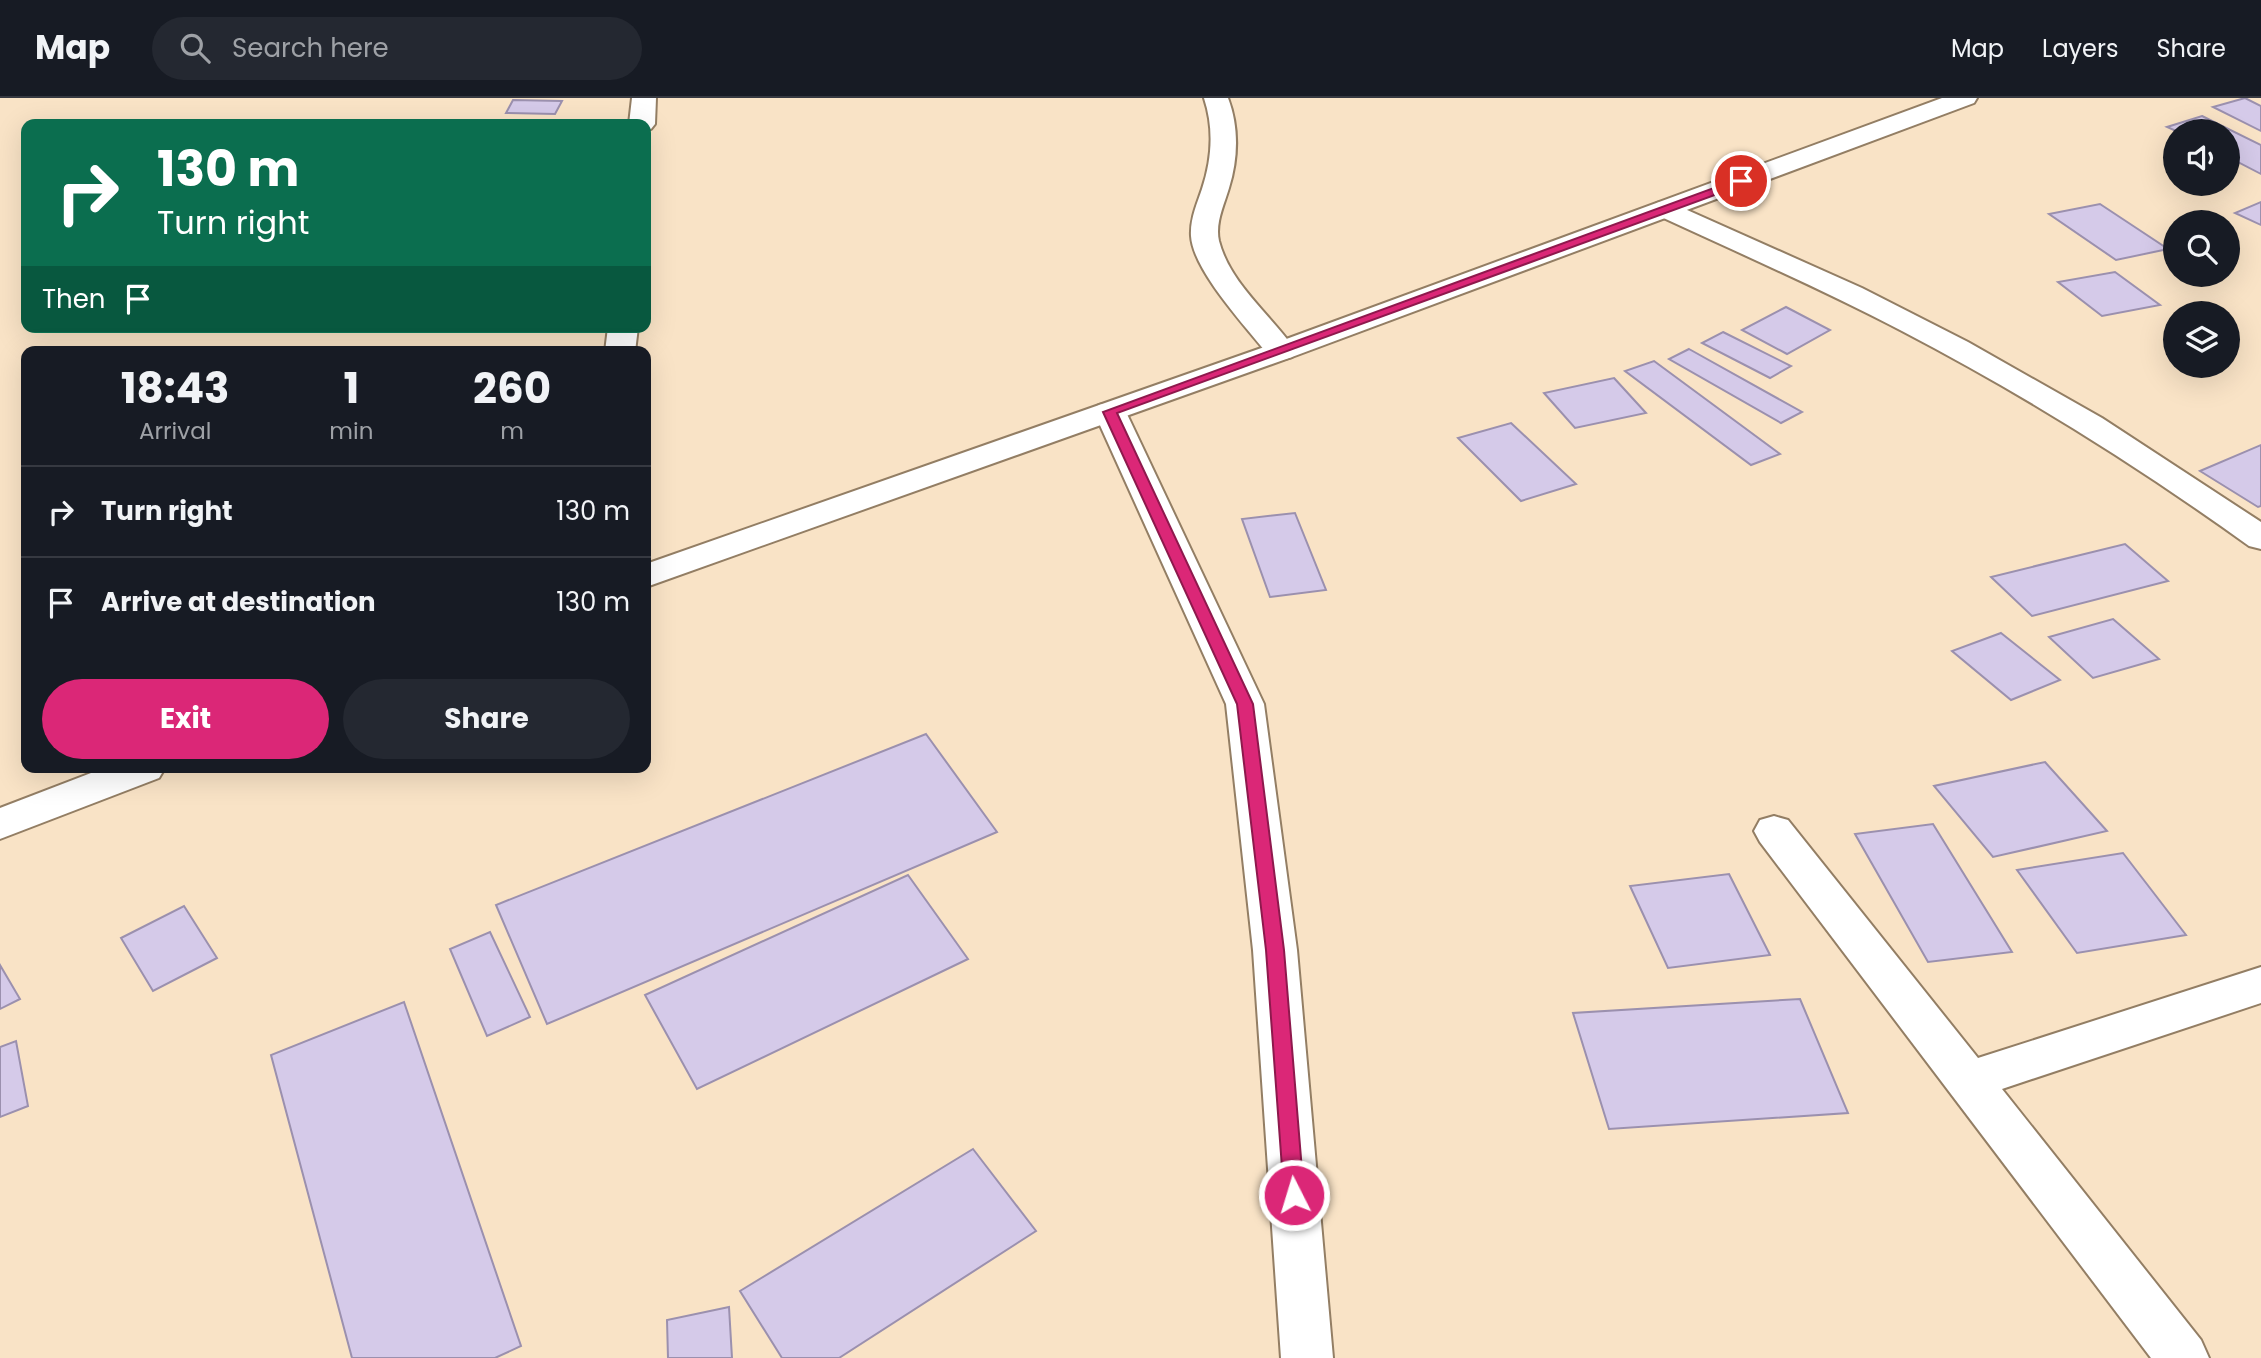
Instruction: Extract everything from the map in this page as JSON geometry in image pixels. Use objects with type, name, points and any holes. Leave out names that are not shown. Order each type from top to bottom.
[{"type":"street","points":[[642,119],[644,98]]},
{"type":"street","points":[[1216,98],[1223,115],[1222,148],[1217,184],[1208,209],[1205,239],[1216,268],[1281,351]]},
{"type":"street","points":[[651,574],[1281,351],[1965,98]]},
{"type":"street","points":[[1667,209],[1911,324],[2034,390],[2196,491],[2261,538]]},
{"type":"street","points":[[1110,412],[1245,704],[1275,950],[1307,1358]]},
{"type":"street","points":[[0,824],[132,773]]},
{"type":"street","points":[[1774,831],[2183,1358]]},
{"type":"street","points":[[1968,1081],[2261,985]]},
{"type":"building","points":[[2245,98],[2261,106],[2261,131],[2240,119],[2213,107]]},
{"type":"building","points":[[513,100],[562,101],[555,114],[506,113]]},
{"type":"building","points":[[2240,135],[2261,145],[2261,174],[2240,163]]},
{"type":"building","points":[[2261,202],[2261,225],[2240,215],[2240,211]]},
{"type":"building","points":[[2100,204],[2163,246],[2163,250],[2116,260],[2049,214]]},
{"type":"building","points":[[2115,272],[2160,305],[2102,316],[2058,282]]},
{"type":"building","points":[[1786,307],[1830,330],[1787,354],[1742,330]]},
{"type":"building","points":[[1723,332],[1791,366],[1770,378],[1702,343]]},
{"type":"building","points":[[1689,349],[1802,412],[1781,423],[1669,359]]},
{"type":"building","points":[[1654,361],[1780,454],[1751,465],[1625,371]]},
{"type":"building","points":[[1614,378],[1646,413],[1575,428],[1544,393]]},
{"type":"building","points":[[1511,423],[1576,484],[1521,501],[1458,438]]},
{"type":"building","points":[[2261,445],[2261,506],[2258,507],[2200,471]]},
{"type":"building","points":[[1295,513],[1326,590],[1270,597],[1242,519]]},
{"type":"building","points":[[2125,544],[2168,581],[2032,616],[1991,577]]},
{"type":"building","points":[[2113,619],[2159,659],[2093,678],[2049,637]]},
{"type":"building","points":[[2001,633],[2060,680],[2011,700],[1952,651]]},
{"type":"building","points":[[926,734],[997,832],[547,1024],[496,905]]},
{"type":"building","points":[[2045,762],[2107,831],[1993,857],[1934,786]]},
{"type":"building","points":[[1933,824],[2012,952],[1928,962],[1855,834]]},
{"type":"building","points":[[2123,853],[2186,935],[2077,953],[2017,870]]},
{"type":"building","points":[[1729,874],[1770,955],[1668,968],[1630,886]]},
{"type":"building","points":[[908,875],[968,959],[697,1089],[645,995]]},
{"type":"building","points":[[184,906],[217,958],[153,991],[121,938]]},
{"type":"building","points":[[490,932],[530,1017],[487,1036],[450,949]]},
{"type":"building","points":[[0,965],[20,999],[0,1009]]},
{"type":"building","points":[[1800,999],[1848,1113],[1609,1129],[1573,1013]]},
{"type":"building","points":[[404,1002],[521,1346],[495,1358],[352,1358],[271,1055]]},
{"type":"building","points":[[16,1041],[28,1106],[0,1117],[0,1047]]},
{"type":"building","points":[[973,1149],[1036,1231],[839,1358],[782,1358],[740,1291]]},
{"type":"building","points":[[729,1307],[732,1358],[668,1358],[667,1320]]},
{"type":"route","points":[[1294,1195],[1275,950],[1245,704],[1110,412],[1741,181]]}]
